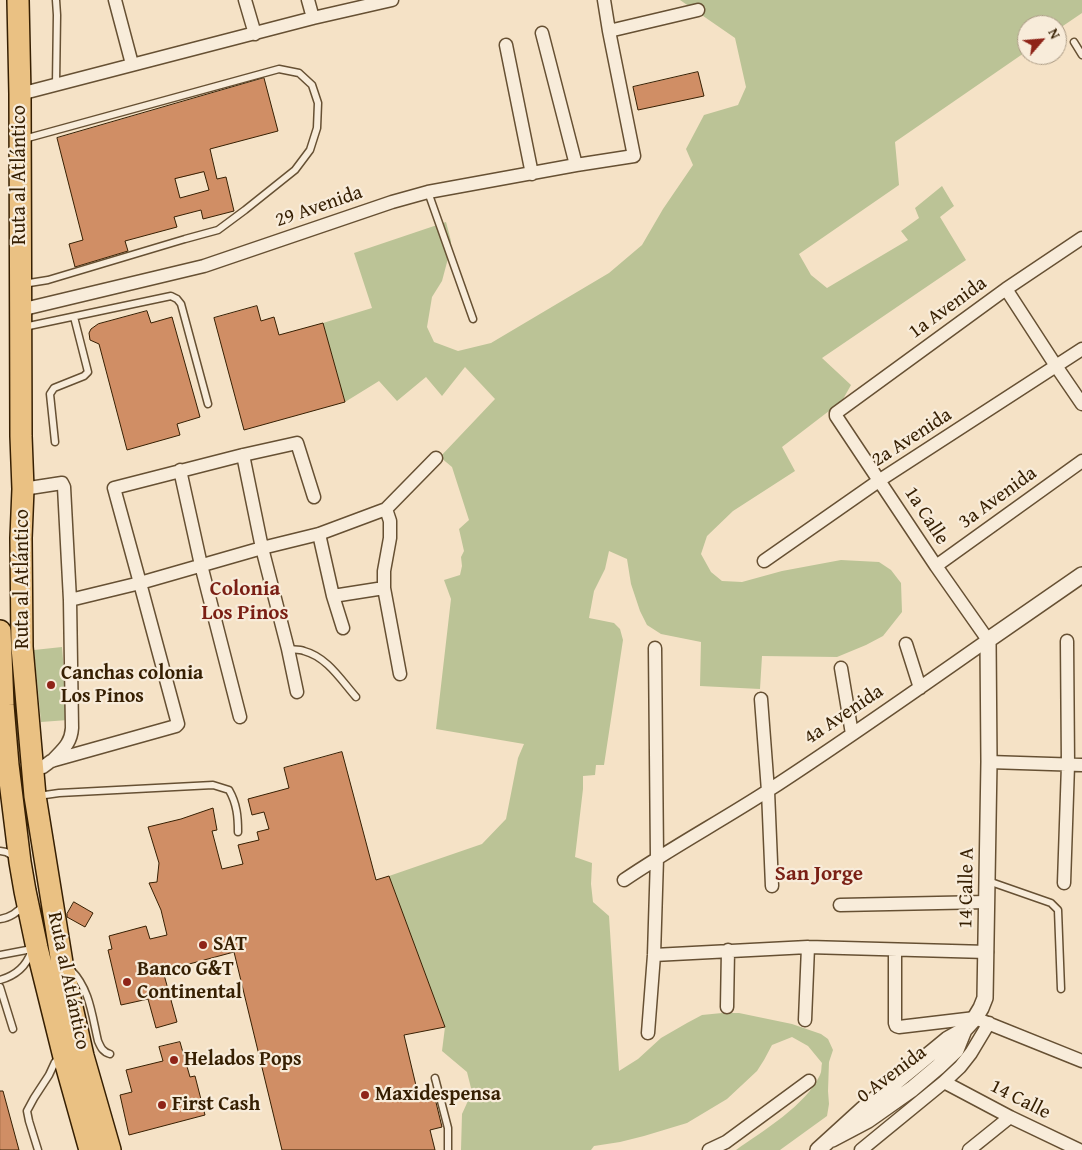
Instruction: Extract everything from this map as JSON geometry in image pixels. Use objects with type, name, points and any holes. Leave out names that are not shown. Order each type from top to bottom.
[{"type":"highway","name":"Ruta al Atlántico","points":[[18,0],[20,94],[13,127],[20,285],[23,489],[21,538],[22,647],[35,796],[57,942],[83,1056],[110,1150]]},
{"type":"highway","name":"Ruta al Atlántico","points":[[0,631],[8,765],[20,862],[32,926],[34,948],[90,1150]]},
{"type":"highway","points":[[34,948],[32,978],[63,1093]]},
{"type":"street","points":[[115,0],[132,64]]},
{"type":"street","points":[[245,0],[255,34]]},
{"type":"street","points":[[308,0],[313,18]]},
{"type":"street","points":[[20,94],[378,1],[392,0]]},
{"type":"street","points":[[604,0],[608,32],[698,10]]},
{"type":"street","name":"29 Avenida","points":[[20,319],[204,266],[392,202],[428,192],[634,156],[608,32]]},
{"type":"street","points":[[542,34],[576,165]]},
{"type":"street","points":[[506,45],[532,174]]},
{"type":"street","name":"1a Avenida","points":[[838,412],[1006,289],[1082,238]]},
{"type":"street","points":[[1006,289],[1082,404]]},
{"type":"street","name":"2a Avenida","points":[[764,561],[880,480],[1082,349]]},
{"type":"street","name":"1a Calle","points":[[838,412],[836,416],[988,640]]},
{"type":"street","points":[[23,489],[62,483],[64,487],[70,600],[71,736],[68,743],[47,764],[178,724],[114,488],[180,470],[297,443],[314,497]]},
{"type":"street","points":[[242,455],[262,548],[297,692]]},
{"type":"street","points":[[70,600],[140,583],[262,548],[319,534],[386,509],[436,458]]},
{"type":"street","name":"3a Avenida","points":[[936,566],[1082,461]]},
{"type":"street","points":[[180,470],[201,565],[240,717]]},
{"type":"street","points":[[386,509],[390,521],[390,538],[384,571],[384,588],[400,674]]},
{"type":"street","points":[[319,534],[332,596],[343,628]]},
{"type":"street","name":"4a Avenida","points":[[624,880],[768,791],[1082,575]]},
{"type":"street","points":[[332,596],[384,588]]},
{"type":"street","name":"14 Calle A","points":[[982,1020],[981,1008],[985,998],[988,881],[988,640]]},
{"type":"street","points":[[1064,882],[1068,765],[1067,641]]},
{"type":"street","points":[[906,644],[920,688]]},
{"type":"street","points":[[648,1033],[654,954],[657,858],[655,648]]},
{"type":"street","points":[[841,668],[852,734]]},
{"type":"street","points":[[761,699],[768,791],[772,886]]},
{"type":"street","points":[[989,762],[1082,765]]},
{"type":"street","points":[[840,905],[987,902]]},
{"type":"street","points":[[654,954],[808,948],[986,952]]},
{"type":"street","points":[[805,1020],[808,948]]},
{"type":"street","points":[[727,1007],[728,950]]},
{"type":"street","points":[[895,950],[896,1026],[982,1020],[1082,1061]]},
{"type":"street","points":[[862,1150],[960,1067],[972,1053],[982,1020]]},
{"type":"street","name":"0 Avenida","points":[[818,1150],[832,1139],[868,1120],[912,1089],[956,1050],[964,1030],[982,1020]]},
{"type":"street","points":[[709,1150],[726,1142],[809,1081]]},
{"type":"street","name":"14 Calle","points":[[944,1082],[1070,1149]]},
{"type":"street","points":[[969,1150],[1010,1117]]},
{"type":"lane","points":[[56,0],[58,15],[56,84]]},
{"type":"lane","points":[[1074,42],[1082,55]]},
{"type":"lane","points":[[13,127],[279,69],[299,73],[312,85],[318,103],[317,128],[310,150],[295,170],[218,230],[185,238],[48,280],[20,285]]},
{"type":"lane","points":[[428,192],[473,319]]},
{"type":"lane","points":[[20,319],[74,316],[171,296],[177,298],[181,304],[208,404]]},
{"type":"lane","points":[[55,442],[50,394],[54,388],[84,376],[88,372],[74,316]]},
{"type":"lane","points":[[288,650],[303,650],[326,662],[356,697]]},
{"type":"lane","points":[[35,796],[59,793],[213,786],[229,790],[233,797],[237,812],[238,832]]},
{"type":"lane","points":[[0,851],[12,855],[20,862]]},
{"type":"lane","points":[[988,881],[1052,903],[1058,910],[1061,989]]},
{"type":"lane","points":[[0,919],[11,916],[22,907],[25,901],[25,891]]},
{"type":"lane","points":[[0,955],[34,948]]},
{"type":"lane","points":[[0,980],[14,974],[24,966],[34,948]]},
{"type":"lane","points":[[62,963],[72,972],[84,988],[98,1041],[101,1048],[110,1054]]},
{"type":"lane","points":[[0,987],[13,1029]]},
{"type":"lane","points":[[38,1150],[27,1111],[49,1076],[55,1062]]},
{"type":"lane","points":[[435,1078],[448,1128],[448,1150]]},
{"type":"green space","points":[[680,0],[1082,0],[1082,13],[1067,23],[1067,15],[1017,15],[1017,58],[895,142],[899,185],[799,254],[811,275],[827,288],[908,240],[901,231],[919,218],[915,208],[942,186],[954,206],[940,217],[966,260],[822,358],[851,385],[842,401],[782,447],[795,471],[733,511],[707,536],[701,554],[711,572],[722,581],[742,582],[782,571],[841,560],[879,562],[891,570],[901,583],[902,612],[883,636],[837,657],[762,656],[760,689],[700,686],[701,642],[661,634],[647,625],[631,584],[627,559],[609,551],[605,569],[594,591],[589,618],[614,623],[620,629],[623,640],[604,765],[596,765],[595,775],[583,776],[575,857],[592,863],[591,884],[593,902],[609,916],[619,1071],[638,1059],[661,1038],[702,1015],[739,1013],[792,1024],[821,1034],[828,1039],[833,1050],[829,1062],[829,1104],[827,1116],[780,1150],[736,1150],[783,1117],[805,1097],[820,1075],[822,1063],[808,1046],[792,1037],[772,1045],[757,1071],[727,1099],[687,1123],[620,1142],[594,1146],[591,1150],[461,1150],[462,1114],[472,1092],[467,1072],[442,1051],[445,1027],[389,876],[482,844],[506,819],[518,758],[524,744],[436,729],[451,599],[444,580],[460,575],[461,557],[464,551],[459,529],[469,520],[452,467],[440,457],[495,399],[465,367],[442,396],[426,377],[397,401],[379,381],[345,402],[323,323],[372,308],[354,253],[446,222],[451,241],[450,251],[442,281],[432,297],[427,327],[434,342],[458,351],[491,343],[609,273],[642,245],[663,209],[693,165],[686,149],[704,115],[738,105],[746,87],[735,38]]},
{"type":"green space","name":"Canchas colonia Los Pinos","points":[[62,647],[68,720],[41,722],[34,650]]},
{"type":"building","points":[[698,72],[704,96],[638,110],[633,87]]},
{"type":"building","points":[[264,78],[278,131],[210,149],[217,179],[226,177],[234,211],[203,219],[201,210],[174,217],[177,227],[125,241],[128,251],[75,267],[69,244],[83,240],[57,138]],"holes":[[[204,172],[209,190],[180,198],[175,179]]]},
{"type":"building","points":[[257,306],[261,321],[274,317],[279,335],[323,323],[345,402],[244,430],[214,318]]},
{"type":"building","points":[[147,311],[151,323],[172,317],[200,417],[177,424],[180,435],[127,450],[99,344],[90,340],[89,333],[98,324]]},
{"type":"building","points":[[342,752],[376,880],[389,876],[445,1027],[404,1035],[418,1094],[433,1090],[442,1127],[430,1130],[435,1150],[282,1150],[234,952],[163,971],[177,1022],[156,1028],[148,999],[121,1005],[108,950],[112,949],[109,936],[146,926],[150,939],[167,935],[161,910],[149,883],[157,882],[159,863],[148,827],[181,819],[213,808],[217,830],[212,831],[222,869],[243,864],[238,845],[259,840],[257,832],[269,829],[264,812],[252,815],[248,799],[289,788],[284,768]]},
{"type":"building","points":[[74,902],[93,913],[85,927],[67,917]]},
{"type":"building","name":"First Cash","points":[[180,1042],[190,1077],[195,1076],[205,1115],[129,1135],[120,1095],[132,1092],[126,1070],[163,1061],[159,1047]]},
{"type":"building","points":[[0,1091],[3,1091],[19,1150],[0,1150]]},
{"type":"place","name":"Canchas colonia Los Pinos","points":[[51,685]]},
{"type":"place","name":"SAT","points":[[203,945]]},
{"type":"place","name":"Banco G&T Continental","points":[[127,982]]},
{"type":"place","name":"Helados Pops","points":[[174,1060]]},
{"type":"place","name":"Maxidespensa","points":[[365,1095]]},
{"type":"place","name":"First Cash","points":[[162,1105]]},
{"type":"district","name":"Colonia Los Pinos","points":[[245,602]]},
{"type":"district","name":"San Jorge","points":[[819,875]]}]
